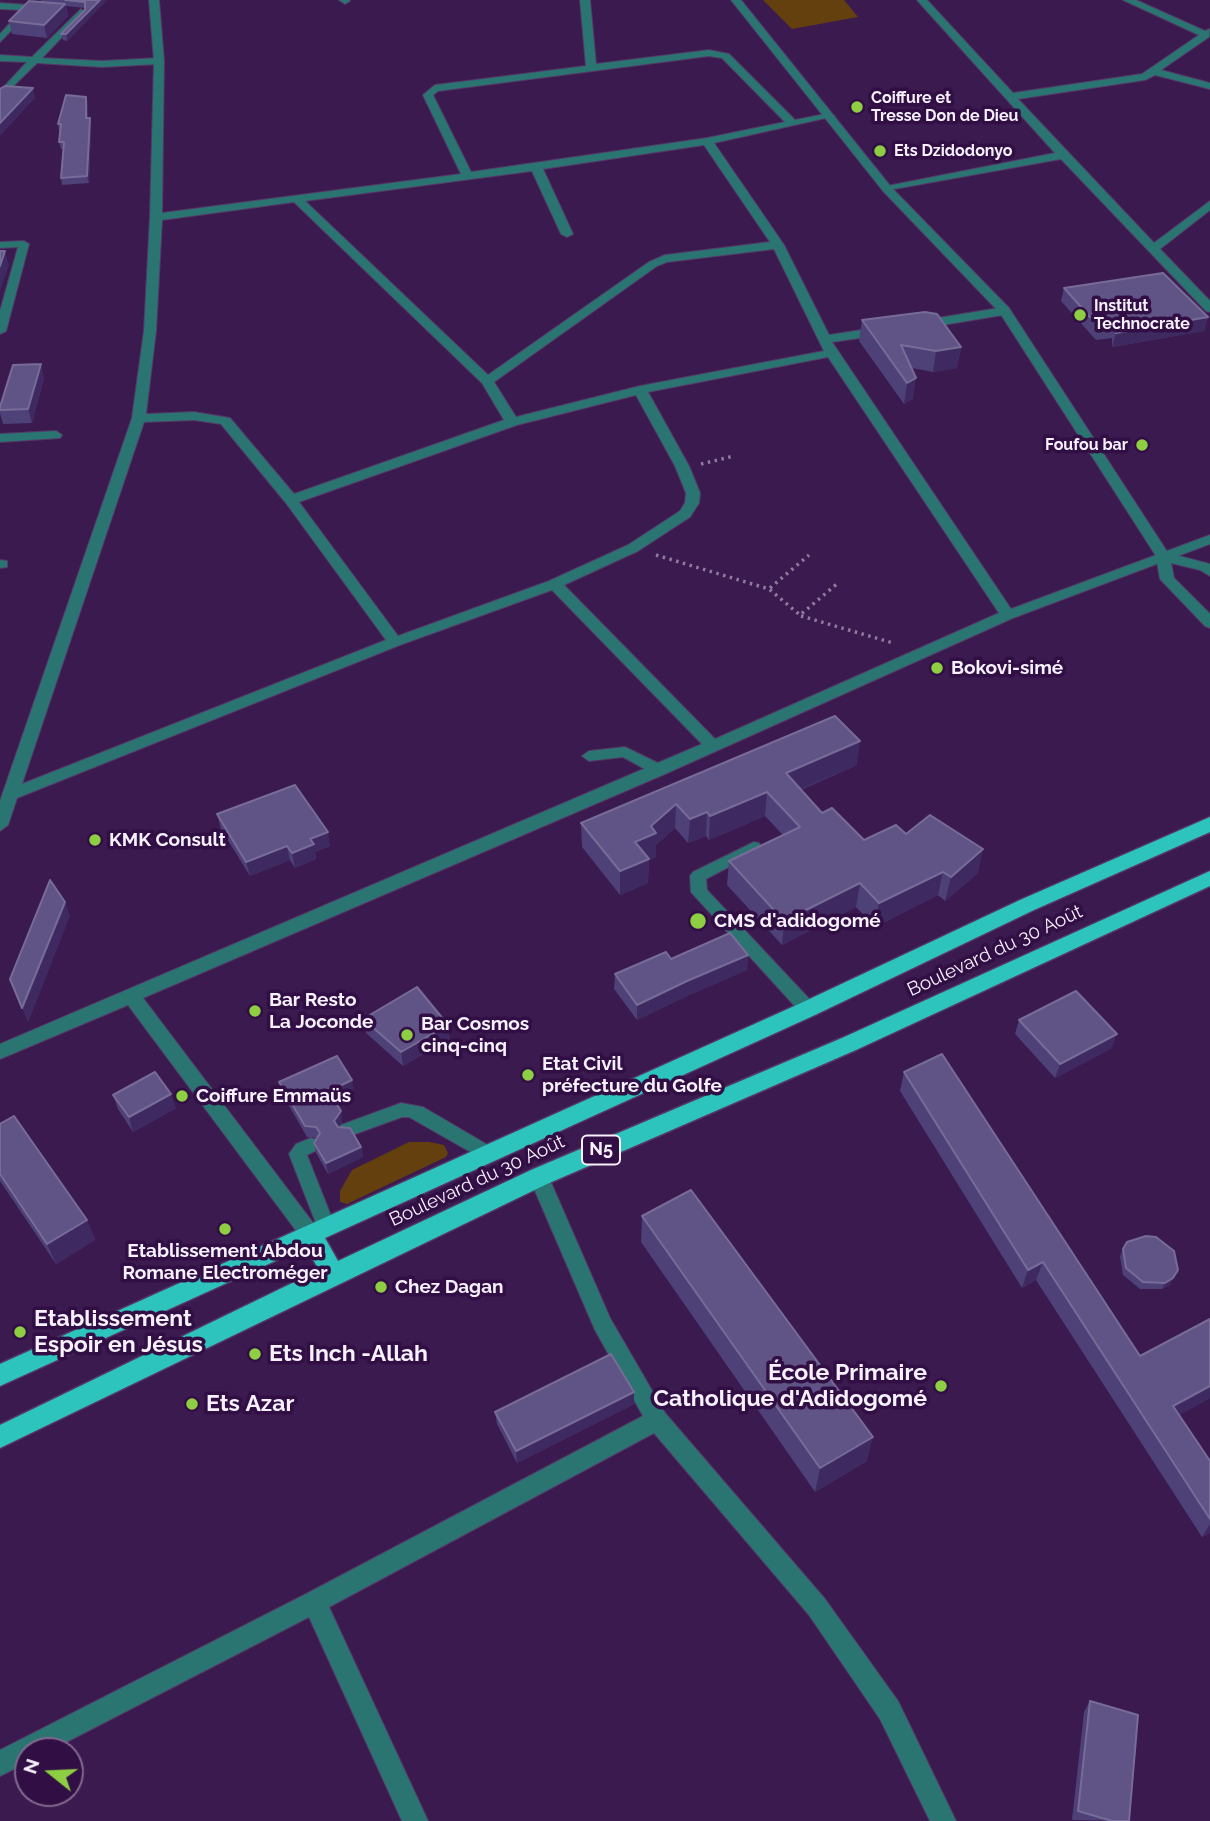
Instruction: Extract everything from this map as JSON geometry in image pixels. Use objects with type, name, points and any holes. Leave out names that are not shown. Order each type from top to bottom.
[{"type":"highway","name":"Boulevard du 30 Août","points":[[0,1375],[808,1009],[1027,905],[1210,824]]},
{"type":"highway","name":"Boulevard du 30 Août","points":[[0,1437],[538,1177],[849,1044],[1210,878]]},
{"type":"highway","points":[[318,1230],[333,1274]]},
{"type":"street","points":[[0,825],[139,418],[150,331],[156,217],[159,61],[155,0]]},
{"type":"street","points":[[585,0],[591,68]]},
{"type":"street","points":[[736,0],[887,189],[1005,311],[1163,555],[1167,579],[1210,623]]},
{"type":"street","points":[[922,0],[1063,155],[1210,308]]},
{"type":"street","points":[[1128,0],[1208,34]]},
{"type":"street","points":[[1009,97],[1132,81],[1156,72],[1208,34]]},
{"type":"street","points":[[468,177],[428,95],[435,88],[709,53],[724,56],[792,123]]},
{"type":"street","points":[[1156,72],[1210,86]]},
{"type":"street","points":[[156,217],[536,167],[707,141],[830,116]]},
{"type":"street","points":[[707,141],[778,245],[831,353],[1008,615]]},
{"type":"street","points":[[887,189],[1063,155]]},
{"type":"street","points":[[536,167],[567,234]]},
{"type":"street","points":[[297,199],[487,381],[512,422]]},
{"type":"street","points":[[1153,249],[1210,204]]},
{"type":"street","points":[[487,381],[659,261],[778,245]]},
{"type":"street","points":[[823,340],[1005,311]]},
{"type":"street","points":[[290,500],[512,422],[640,390],[831,353]]},
{"type":"street","points":[[12,794],[395,642],[554,584],[633,548],[685,514],[692,503],[693,493],[682,466],[640,390]]},
{"type":"street","points":[[139,418],[194,416],[225,421],[290,500],[395,642]]},
{"type":"street","points":[[0,1052],[659,770],[1008,615],[1210,539]]},
{"type":"street","points":[[1163,555],[1205,566],[1210,572]]},
{"type":"street","points":[[554,584],[712,745]]},
{"type":"street","points":[[132,996],[318,1230]]},
{"type":"street","points":[[538,1177],[603,1323],[657,1420],[817,1607],[889,1710],[943,1821]]},
{"type":"street","points":[[0,1763],[314,1602],[657,1420]]},
{"type":"street","points":[[314,1602],[415,1821]]},
{"type":"lane","points":[[45,9],[53,0]]},
{"type":"lane","points":[[0,6],[57,10]]},
{"type":"lane","points":[[0,39],[28,8]]},
{"type":"lane","points":[[0,96],[37,61],[81,12],[69,11]]},
{"type":"lane","points":[[0,58],[102,64],[159,61]]},
{"type":"lane","points":[[0,245],[24,244],[0,331]]},
{"type":"lane","points":[[0,438],[56,435]]},
{"type":"lane","points":[[589,756],[625,752],[659,770]]},
{"type":"lane","points":[[754,847],[698,876],[699,892],[808,1009]]},
{"type":"lane","points":[[347,1130],[409,1110],[417,1112],[487,1153]]},
{"type":"lane","points":[[312,1145],[298,1154],[318,1230]]},
{"type":"path","points":[[682,466],[709,464],[734,456]]},
{"type":"path","points":[[633,548],[769,589],[800,615],[879,640],[929,650]]},
{"type":"path","points":[[769,589],[809,555]]},
{"type":"path","points":[[800,615],[838,583]]},
{"type":"shaded area","points":[[763,0],[844,0],[858,17],[792,29]]},
{"type":"shaded area","points":[[409,1142],[444,1145],[448,1153],[446,1157],[347,1204],[340,1202],[340,1191],[352,1170]]},
{"type":"building","points":[[65,0],[100,0],[66,34],[61,34],[85,10],[85,2]]},
{"type":"building","points":[[29,1],[65,4],[44,25],[9,21]]},
{"type":"building","points":[[5,86],[33,88],[0,123],[0,89]]},
{"type":"building","points":[[66,95],[86,97],[86,118],[90,118],[87,176],[61,178],[64,142],[59,142],[61,124],[58,124]]},
{"type":"building","points":[[0,251],[5,251],[0,266]]},
{"type":"building","points":[[1163,273],[1208,317],[1116,333],[1115,325],[1099,327],[1064,288]]},
{"type":"building","points":[[925,312],[937,314],[961,347],[936,351],[901,345],[916,378],[907,383],[862,320]]},
{"type":"building","points":[[41,364],[28,409],[0,410],[13,365]]},
{"type":"building","points":[[835,716],[860,741],[786,773],[822,813],[832,808],[864,840],[896,825],[906,834],[930,815],[983,849],[951,877],[943,872],[879,903],[860,883],[784,921],[729,861],[800,827],[767,792],[710,816],[707,812],[690,819],[676,804],[651,826],[656,833],[635,842],[649,859],[620,871],[581,823]]},
{"type":"building","points":[[295,785],[328,832],[310,839],[314,844],[292,853],[287,846],[246,862],[217,814]]},
{"type":"building","points":[[50,880],[65,902],[22,1008],[10,979]]},
{"type":"building","points":[[730,933],[748,955],[637,1005],[615,974],[666,952],[671,959]]},
{"type":"building","points":[[417,987],[448,1025],[401,1052],[363,1019]]},
{"type":"building","points":[[1076,991],[1117,1034],[1060,1064],[1019,1020]]},
{"type":"building","points":[[942,1054],[1140,1356],[1210,1319],[1210,1386],[1173,1406],[1210,1461],[1210,1519],[1043,1262],[1028,1270],[904,1072]]},
{"type":"building","points":[[337,1056],[352,1080],[329,1091],[341,1111],[334,1121],[338,1127],[350,1128],[361,1147],[326,1163],[314,1143],[320,1133],[316,1127],[305,1126],[279,1082]]},
{"type":"building","points":[[155,1072],[171,1094],[129,1117],[113,1095]]},
{"type":"building","points":[[14,1116],[87,1220],[47,1244],[0,1174],[0,1124]]},
{"type":"building","points":[[691,1190],[873,1437],[820,1468],[642,1216]]},
{"type":"building","points":[[1146,1236],[1156,1237],[1174,1251],[1178,1270],[1173,1278],[1165,1283],[1143,1282],[1126,1268],[1123,1249],[1127,1242]]},
{"type":"building","points":[[611,1354],[634,1392],[516,1451],[495,1412]]},
{"type":"building","points":[[1090,1701],[1138,1715],[1129,1821],[1112,1821],[1078,1811]]},
{"type":"place","name":"Coiffure et Tresse Don de Dieu","points":[[857,107]]},
{"type":"place","name":"Ets Dzidodonyo","points":[[880,151]]},
{"type":"place","name":"Institut Technocrate","points":[[1080,315]]},
{"type":"place","name":"Foufou bar","points":[[1142,445]]},
{"type":"place","name":"Bokovi-simé","points":[[937,668]]},
{"type":"place","name":"KMK Consult","points":[[95,840]]},
{"type":"place","name":"CMS d'adidogomé","points":[[698,921]]},
{"type":"place","name":"Bar Resto La Joconde","points":[[255,1011]]},
{"type":"place","name":"Bar Cosmos cinq-cinq","points":[[407,1035]]},
{"type":"place","name":"Etat Civil préfecture du Golfe","points":[[528,1075]]},
{"type":"place","name":"Coiffure Emmaüs","points":[[182,1096]]},
{"type":"place","name":"Etablissement Abdou Romane Electroméger","points":[[225,1229]]},
{"type":"place","name":"Chez Dagan","points":[[381,1287]]},
{"type":"place","name":"Etablissement Espoir en Jésus","points":[[20,1332]]},
{"type":"place","name":"Ets Inch -Allah","points":[[255,1354]]},
{"type":"place","name":"École Primaire Catholique d'Adidogomé","points":[[941,1386]]},
{"type":"place","name":"Ets Azar","points":[[192,1404]]}]
